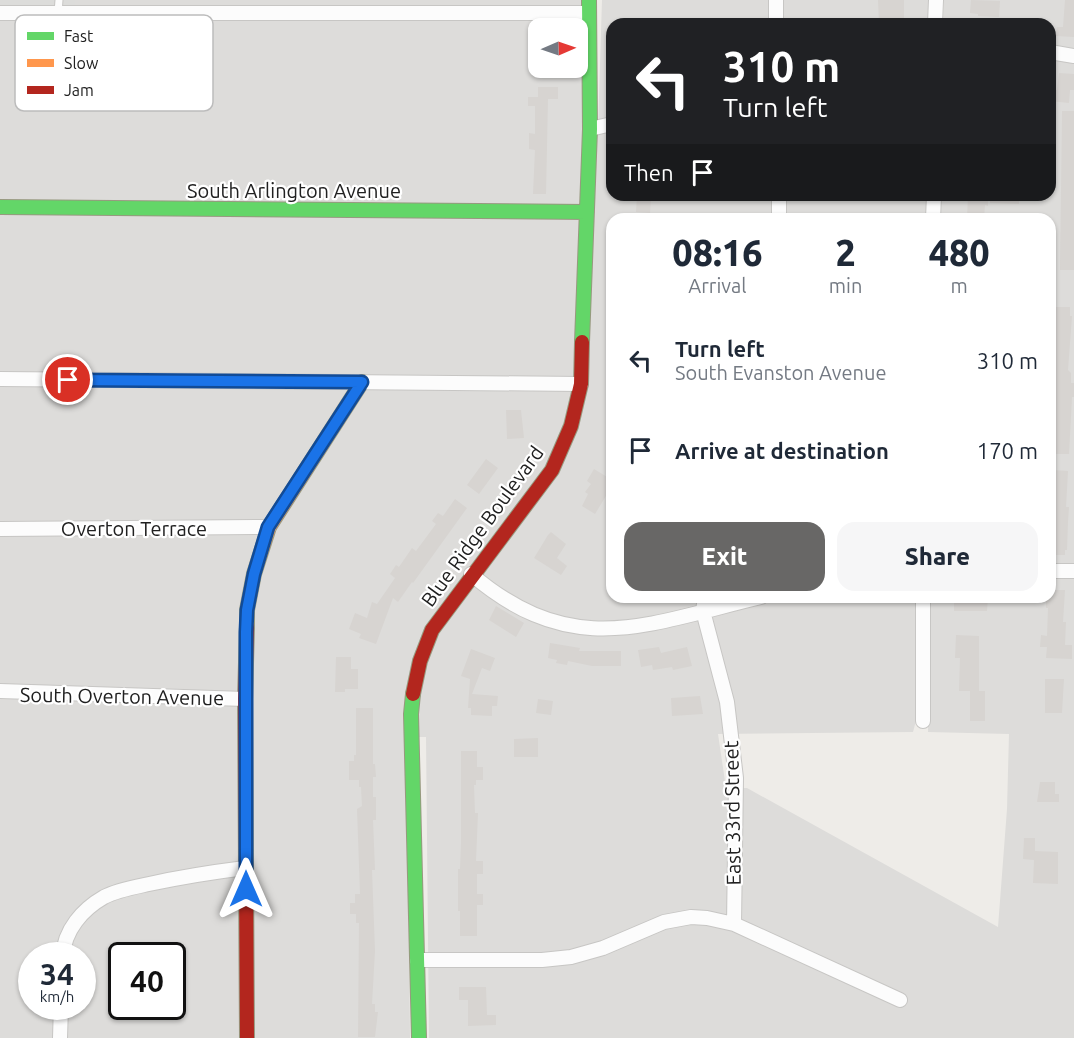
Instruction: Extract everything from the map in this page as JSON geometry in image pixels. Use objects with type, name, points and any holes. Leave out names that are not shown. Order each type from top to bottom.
[{"type":"street","points":[[776,0],[776,18]]},
{"type":"street","points":[[935,18],[936,0]]},
{"type":"street","points":[[0,13],[58,6],[588,6]]},
{"type":"street","name":"Blue Ridge Boulevard","points":[[419,1038],[411,714],[413,685],[420,656],[432,630],[471,574],[552,470],[572,426],[582,384],[590,129],[588,6]]},
{"type":"street","points":[[1056,53],[1074,56]]},
{"type":"street","points":[[590,129],[606,125]]},
{"type":"street","name":"South Arlington Avenue","points":[[0,207],[587,212]]},
{"type":"street","points":[[0,379],[582,384]]},
{"type":"street","points":[[247,1038],[245,699],[247,610],[254,574],[268,527],[362,382]]},
{"type":"street","name":"Overton Terrace","points":[[0,530],[90,527],[268,527]]},
{"type":"street","points":[[1056,571],[1074,571]]},
{"type":"street","points":[[471,574],[514,606],[564,626],[600,629],[656,624],[704,604]]},
{"type":"street","points":[[923,603],[923,721]]},
{"type":"street","name":"East 33rd Street","points":[[704,604],[727,702],[734,754],[736,778],[734,924]]},
{"type":"street","name":"South Overton Avenue","points":[[0,692],[245,699]]},
{"type":"street","points":[[67,942],[70,930],[85,910],[106,896],[138,886],[197,874],[245,868]]},
{"type":"street","points":[[417,960],[542,960],[571,957],[603,948],[664,922],[691,917],[707,918],[734,924],[900,1000]]},
{"type":"street","points":[[60,1038],[61,1020]]},
{"type":"shaded area","points":[[0,0],[75,0],[75,7],[0,7]]},
{"type":"shaded area","points":[[75,0],[584,0],[586,18],[528,18],[528,78],[588,78],[588,37],[598,129],[602,0],[933,0],[933,18],[606,18],[606,201],[929,201],[928,213],[606,213],[606,603],[920,603],[917,717],[913,732],[718,734],[726,788],[747,788],[998,927],[1007,809],[1009,734],[928,732],[931,603],[1056,603],[1056,213],[939,213],[940,201],[1056,201],[1056,18],[943,18],[944,0],[1074,0],[1074,1038],[429,1038],[426,737],[407,737],[410,1038],[0,1038],[0,20],[15,20],[15,111],[213,111],[213,15],[75,15]]},
{"type":"building","points":[[878,0],[904,0],[904,18],[879,18]]},
{"type":"building","points":[[971,0],[1000,1],[999,17],[978,16],[978,14],[970,13]]},
{"type":"building","points":[[1065,0],[1074,0],[1074,37],[1056,36],[1057,27],[1063,27]]},
{"type":"building","points":[[1059,73],[1074,74],[1074,90],[1070,90],[1069,103],[1056,102]]},
{"type":"building","points":[[538,87],[558,87],[558,99],[548,99],[546,194],[533,194],[535,150],[529,149],[529,133],[535,134],[535,106],[528,106],[528,97],[538,97]]},
{"type":"building","points":[[1062,111],[1074,111],[1074,270],[1060,270]]},
{"type":"building","points":[[637,201],[651,201],[650,213],[636,212]]},
{"type":"building","points":[[968,201],[988,201],[984,213],[967,213]]},
{"type":"building","points":[[990,201],[1019,201],[1019,204],[990,203]]},
{"type":"building","points":[[1056,307],[1070,307],[1070,316],[1072,316],[1068,370],[1071,373],[1071,383],[1074,383],[1074,397],[1072,397],[1069,454],[1056,454]]},
{"type":"building","points":[[506,410],[521,410],[524,438],[507,439]]},
{"type":"building","points":[[486,459],[498,468],[479,494],[467,485]]},
{"type":"building","points":[[594,469],[606,476],[606,496],[595,514],[582,506],[588,494],[585,492],[591,484],[587,481]]},
{"type":"building","points":[[1056,470],[1068,471],[1066,507],[1069,507],[1065,555],[1056,555]]},
{"type":"building","points":[[455,499],[467,508],[398,602],[393,598],[376,644],[359,638],[361,634],[349,629],[355,613],[367,618],[372,602],[377,604],[395,578],[390,574],[396,565],[399,567],[412,548],[416,551],[436,524],[432,521],[438,513],[443,516]]},
{"type":"building","points":[[551,532],[566,544],[557,558],[567,566],[561,575],[534,558]]},
{"type":"building","points":[[1056,590],[1065,590],[1063,622],[1066,622],[1065,645],[1072,645],[1072,659],[1046,658],[1047,647],[1040,647],[1041,635],[1047,636],[1048,608],[1046,608],[1046,603],[1056,603]]},
{"type":"building","points":[[954,603],[988,603],[987,611],[954,611]]},
{"type":"building","points":[[496,606],[524,623],[516,637],[489,620]]},
{"type":"building","points":[[956,635],[979,636],[979,691],[985,691],[985,721],[970,721],[970,691],[959,691],[960,658],[955,658]]},
{"type":"building","points":[[550,643],[580,648],[579,651],[621,651],[621,666],[592,666],[568,661],[567,665],[556,663],[557,660],[548,658]]},
{"type":"building","points":[[659,647],[661,653],[687,647],[692,666],[673,670],[672,667],[653,670],[652,665],[641,667],[638,650]]},
{"type":"building","points":[[471,649],[495,658],[490,671],[482,668],[472,694],[498,696],[497,706],[492,706],[492,716],[471,715],[471,708],[468,708],[470,679],[461,676]]},
{"type":"building","points":[[336,657],[351,657],[351,669],[358,669],[358,689],[335,692]]},
{"type":"building","points":[[1045,679],[1064,679],[1062,713],[1045,713]]},
{"type":"building","points":[[700,696],[703,714],[672,716],[671,698]]},
{"type":"building","points":[[538,699],[553,701],[551,715],[536,713]]},
{"type":"building","points":[[356,708],[373,708],[373,764],[375,764],[376,777],[373,777],[373,797],[376,797],[376,820],[373,820],[375,951],[372,1004],[375,1004],[375,1012],[378,1012],[375,1037],[358,1037],[359,923],[356,923],[356,914],[350,914],[350,903],[355,903],[355,894],[360,894],[357,809],[362,806],[361,787],[359,787],[359,780],[349,780],[349,761],[354,761],[354,755],[356,755]]},
{"type":"building","points":[[538,738],[538,757],[514,757],[514,739]]},
{"type":"building","points":[[461,751],[477,751],[477,767],[483,767],[483,780],[476,780],[476,785],[474,785],[475,813],[478,813],[476,861],[483,861],[483,874],[477,874],[477,894],[483,894],[483,905],[477,905],[477,936],[460,936],[458,869],[460,869],[461,843]]},
{"type":"building","points":[[1040,782],[1055,782],[1055,794],[1059,794],[1059,802],[1037,802]]},
{"type":"building","points":[[1024,838],[1035,838],[1035,851],[1058,852],[1058,884],[1033,883],[1034,860],[1023,859]]},
{"type":"building","points":[[459,987],[486,987],[487,1015],[496,1015],[496,1025],[468,1026],[468,1000],[459,1000]]},
{"type":"traffic: fast","points":[[582,342],[590,129],[589,0]]},
{"type":"traffic: fast","points":[[0,207],[587,212]]},
{"type":"traffic: fast","points":[[413,694],[411,714],[419,1038]]},
{"type":"traffic: slow","points":[[247,627],[247,610],[254,574],[269,527],[362,382]]},
{"type":"traffic: jam","points":[[413,694],[420,661],[432,630],[552,470],[571,426],[581,384],[582,342]]},
{"type":"traffic: jam","points":[[247,627],[245,699],[247,1038]]},
{"type":"route","points":[[68,380],[362,382],[268,527],[254,574],[247,610],[246,632],[246,889]]}]
